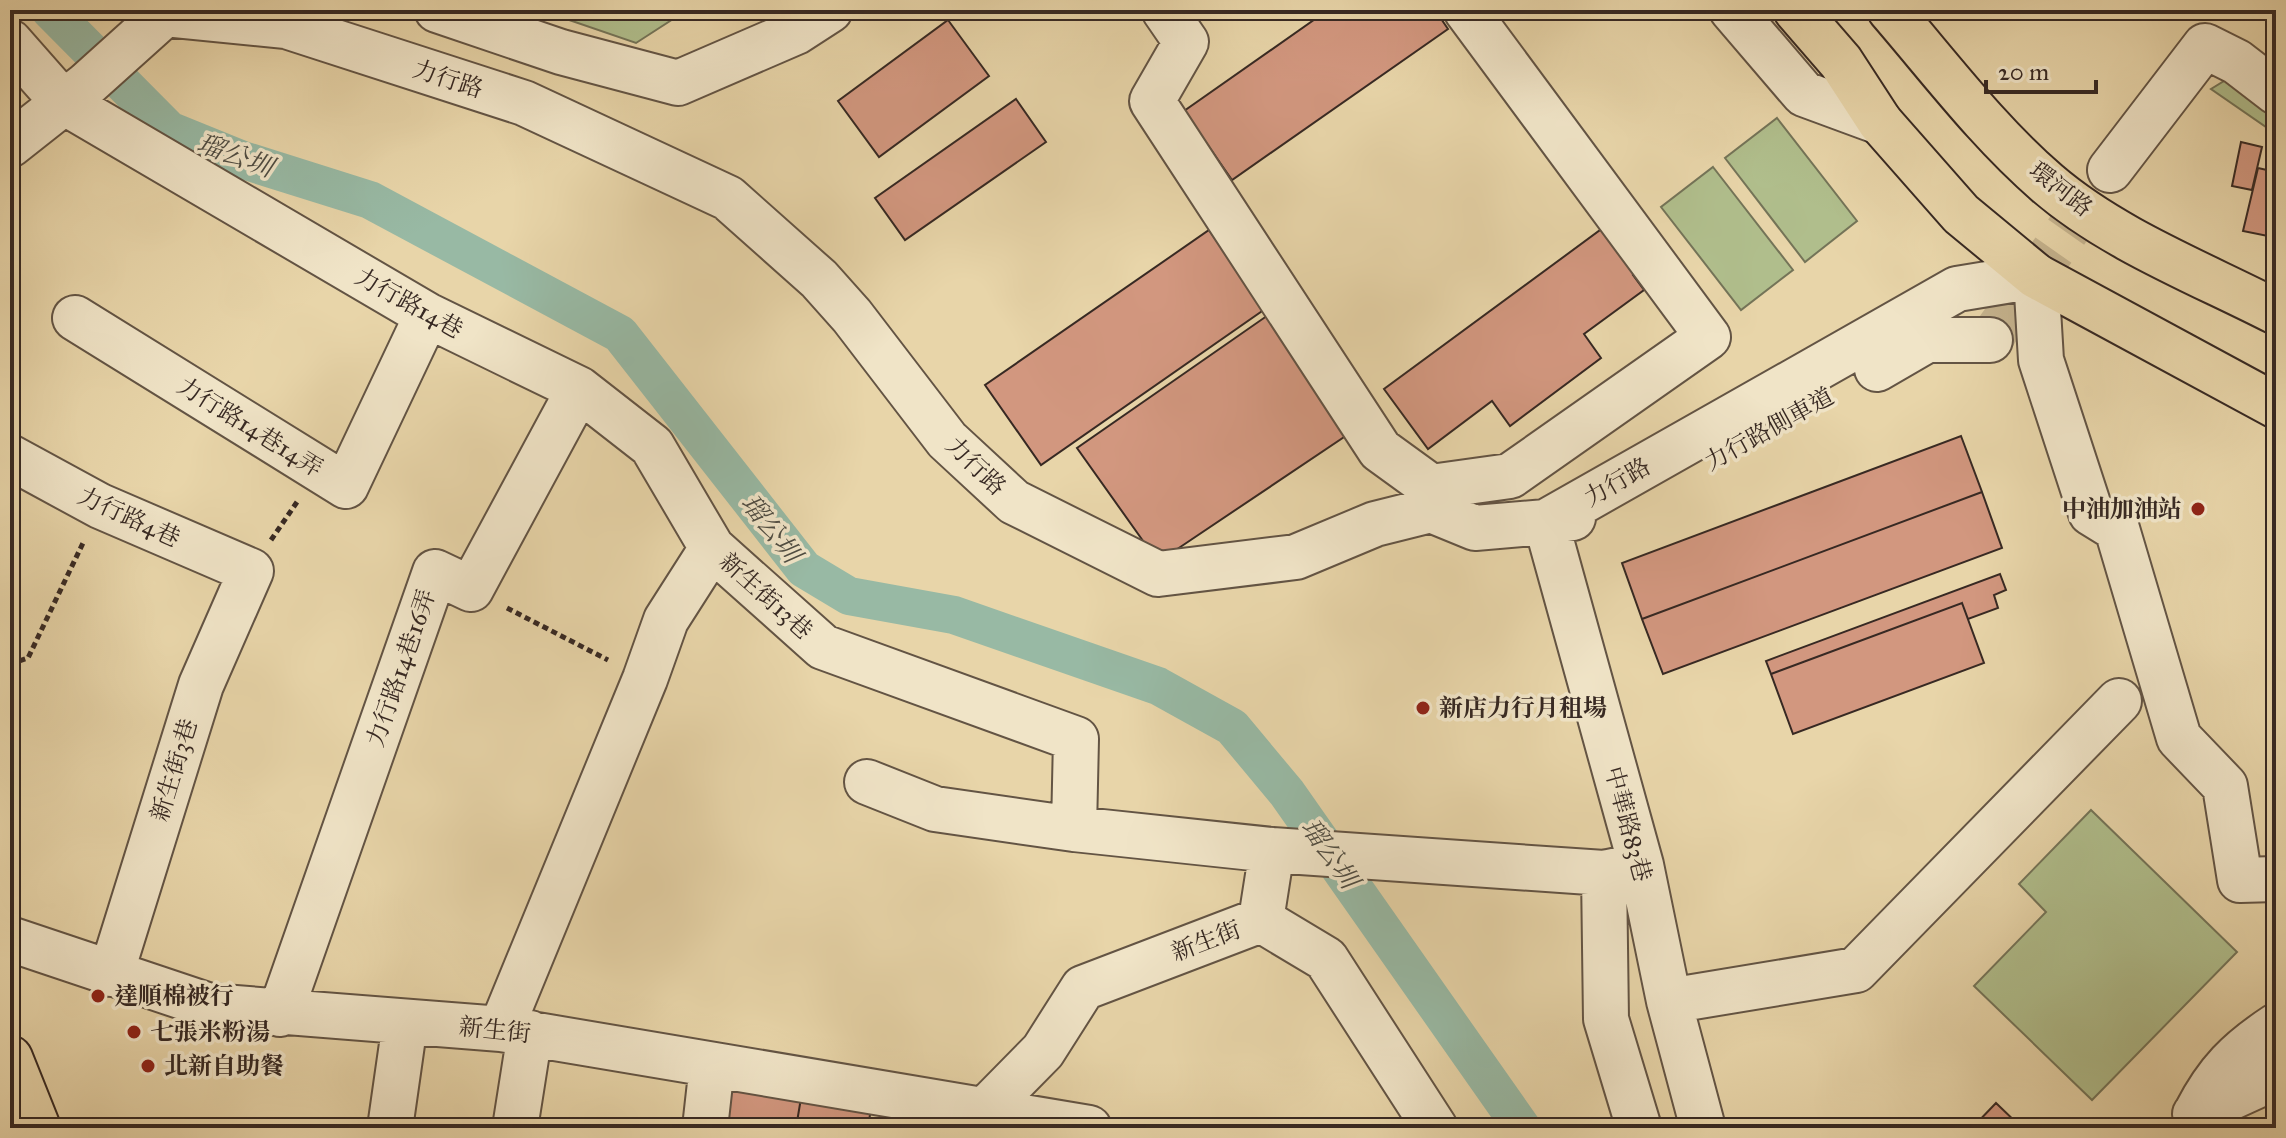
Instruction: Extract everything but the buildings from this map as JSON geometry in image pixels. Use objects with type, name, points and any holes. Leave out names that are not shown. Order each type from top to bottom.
[{"type":"main road","points":[[1796,10],[1841,62],[1880,122],[1961,214],[2036,276],[2275,407]]},
{"type":"main road","name":"環河路","points":[[1890,10],[1996,133],[2048,184],[2106,224],[2276,312]]},
{"type":"main road","points":[[10,1058],[38,1128]]},
{"type":"street","points":[[437,10],[561,52],[678,83],[796,32],[830,10]]},
{"type":"street","points":[[1164,10],[1186,42],[1152,101],[1380,450],[1431,487],[1510,476],[1708,337],[1466,10]]},
{"type":"street","points":[[1732,10],[1804,94],[1880,122]]},
{"type":"street","name":"力行路","points":[[10,145],[166,12],[286,26],[524,103],[728,198],[819,279],[852,316],[947,440],[1014,502],[1158,574],[1296,557],[1375,524],[1431,510],[1449,514],[1475,528],[1546,522],[1957,289],[2036,276]]},
{"type":"street","name":"力行路14巷","points":[[10,42],[74,93],[427,315],[579,389],[652,446],[712,548]]},
{"type":"street","points":[[2110,170],[2205,46],[2237,62],[2276,92]]},
{"type":"street","points":[[2036,276],[2041,360],[2091,513],[2117,529],[2179,738],[2225,786],[2240,880],[2276,879]]},
{"type":"street","name":"力行路14巷14弄","points":[[75,318],[346,486],[427,315]]},
{"type":"street","name":"力行路側車道","points":[[1546,522],[1627,509],[1927,340],[1990,340]]},
{"type":"street","name":"力行路14巷16弄","points":[[280,1014],[435,572],[471,589],[579,389]]},
{"type":"street","name":"力行路4巷","points":[[10,457],[100,506],[251,571]]},
{"type":"street","name":"中華路83巷","points":[[1546,522],[1622,869],[1669,1001],[1703,1128]]},
{"type":"street","name":"新生街13巷","points":[[515,1128],[516,1031],[666,620],[712,548],[823,647],[1076,739],[1074,829]]},
{"type":"street","name":"新生街3巷","points":[[111,974],[201,685],[251,571]]},
{"type":"street","points":[[1669,1001],[1856,970],[2119,701]]},
{"type":"street","points":[[867,782],[935,809],[1074,829],[1278,850],[1622,869],[1606,1019],[1639,1128]]},
{"type":"street","points":[[1261,920],[1278,850]]},
{"type":"street","name":"新生街","points":[[984,1119],[1043,1051],[1083,988],[1261,920],[1326,959],[1435,1128]]},
{"type":"street","name":"新生街","points":[[10,939],[210,1006],[516,1031],[712,1065],[884,1112],[1089,1128]]},
{"type":"street","points":[[390,1128],[405,1023]]},
{"type":"street","points":[[2184,1121],[2238,1051],[2276,1026]]},
{"type":"street","points":[[705,1128],[712,1065]]},
{"type":"street","points":[[2184,1121],[2276,1077]]},
{"type":"path","points":[[251,571],[301,496]]},
{"type":"path","points":[[10,664],[28,658],[100,506]]},
{"type":"path","points":[[471,589],[645,679]]},
{"type":"green space","points":[[540,10],[687,10],[636,43]]},
{"type":"green space","points":[[2229,78],[2271,104],[2266,127],[2211,89]]},
{"type":"green space","points":[[1777,118],[1857,221],[1805,262],[1725,158]]},
{"type":"green space","points":[[1713,167],[1793,270],[1741,310],[1661,207]]},
{"type":"green space","points":[[2091,810],[2237,952],[2092,1100],[1974,986],[2046,912],[2019,884]]},
{"type":"waterway","name":"瑠公圳","points":[[50,10],[169,130],[243,160],[370,200],[620,334],[804,569],[849,596],[954,615],[1158,686],[1232,727],[1287,793],[1522,1128]]},
{"type":"tunnel","points":[[1990,340],[2110,170]]},
{"type":"place","name":"中油加油站","points":[[2198,509]]},
{"type":"place","name":"新店力行月租場","points":[[1423,708]]},
{"type":"place","name":"達順棉被行","points":[[98,996]]},
{"type":"place","name":"七張米粉湯","points":[[134,1032]]},
{"type":"place","name":"北新自助餐","points":[[148,1066]]}]
